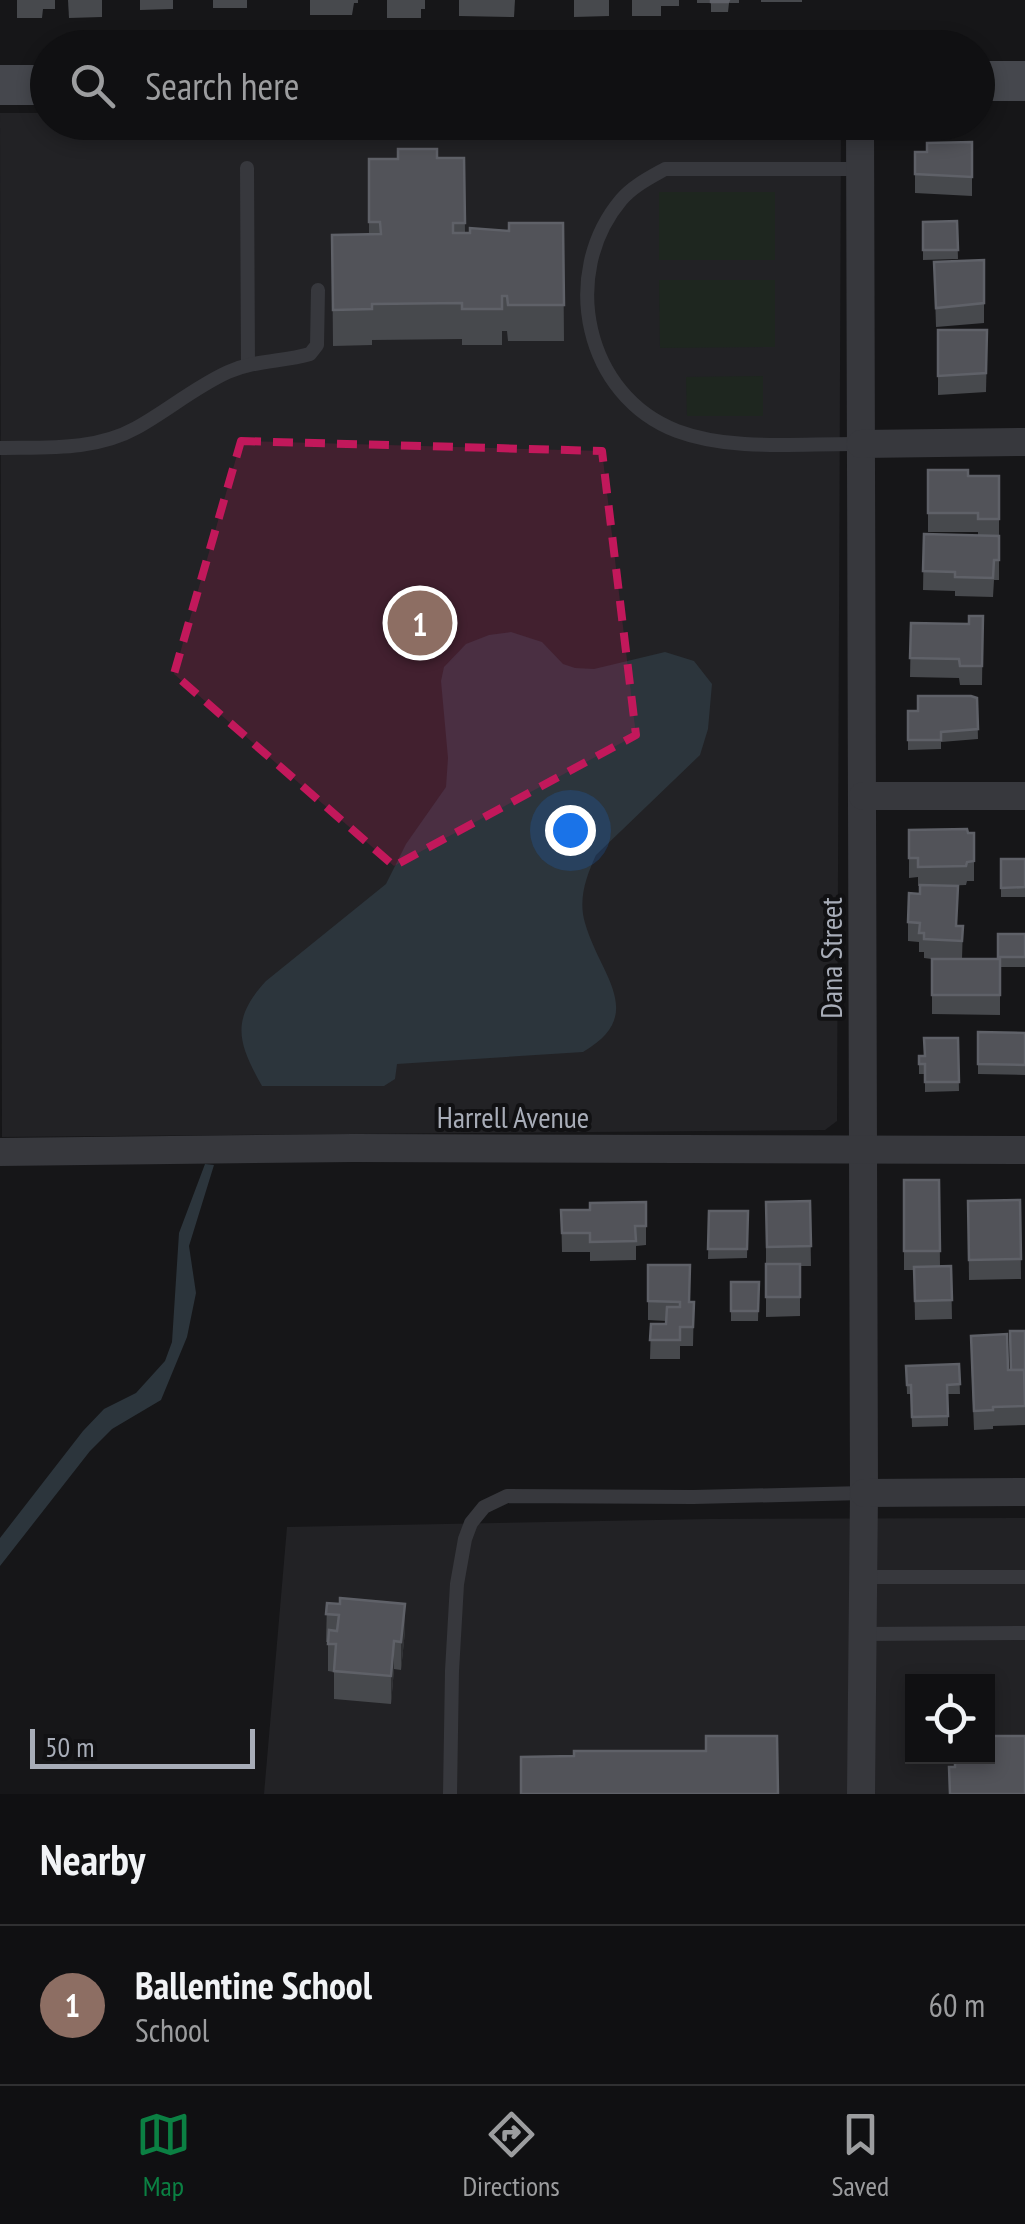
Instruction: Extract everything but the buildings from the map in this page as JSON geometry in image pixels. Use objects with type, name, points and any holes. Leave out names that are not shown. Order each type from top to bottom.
[{"type":"main road","points":[[995,81],[1025,81]]},
{"type":"main road","points":[[0,85],[30,85]]},
{"type":"street","name":"Dana Street","points":[[860,140],[864,1493],[861,1794]]},
{"type":"street","points":[[861,444],[1025,442]]},
{"type":"street","points":[[862,796],[1025,796]]},
{"type":"street","name":"Harrell Avenue","points":[[0,1152],[353,1148],[1025,1150]]},
{"type":"street","points":[[864,1493],[1025,1492]]},
{"type":"lane","points":[[247,168],[248,365]]},
{"type":"lane","points":[[860,169],[665,169],[641,182],[622,198],[602,227],[588,276],[588,322],[599,357],[641,414],[676,431],[727,442],[861,444]]},
{"type":"lane","points":[[0,448],[98,442],[133,430],[193,391],[248,365],[310,354],[317,345],[318,290]]},
{"type":"lane","points":[[450,1794],[457,1584],[465,1539],[471,1523],[484,1507],[507,1496],[864,1493]]},
{"type":"lane","points":[[863,1577],[1025,1576]]},
{"type":"lane","points":[[862,1634],[1025,1632]]},
{"type":"highlighted area","points":[[241,441],[602,451],[636,735],[394,866],[174,674]]},
{"type":"shaded area","points":[[0,113],[30,113],[30,140],[841,140],[837,1121],[825,1130],[2,1137]]},
{"type":"shaded area","points":[[659,192],[775,192],[775,260],[659,260]]},
{"type":"shaded area","points":[[659,280],[775,280],[775,347],[660,348]]},
{"type":"shaded area","points":[[763,376],[763,416],[687,416],[686,377]]},
{"type":"shaded area","points":[[511,632],[542,642],[563,664],[575,668],[594,669],[665,652],[694,661],[712,684],[708,729],[700,755],[596,855],[586,880],[583,914],[614,993],[613,1023],[602,1038],[583,1052],[397,1064],[395,1079],[384,1086],[262,1086],[243,1044],[247,1008],[266,981],[386,884],[406,844],[446,787],[448,758],[441,681],[444,667],[466,644]]},
{"type":"shaded area","points":[[205,1164],[214,1165],[189,1246],[196,1293],[187,1337],[161,1400],[112,1429],[90,1451],[0,1566],[0,1538],[83,1431],[104,1409],[136,1393],[165,1361],[172,1342],[179,1233]]},
{"type":"shaded area","points":[[1025,1518],[1025,1794],[264,1794],[287,1527]]},
{"type":"place","name":"Ballentine School","points":[[420,623]]}]
